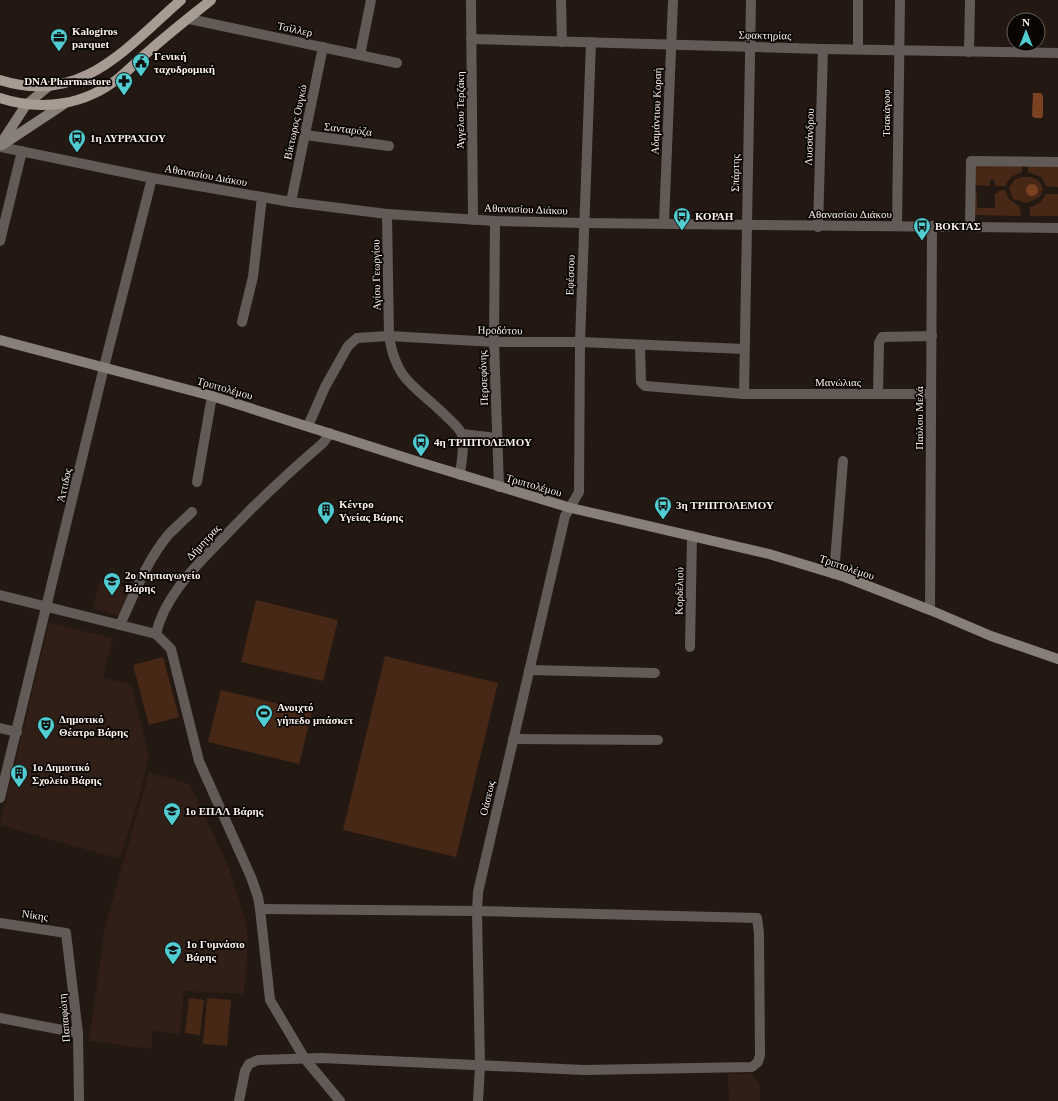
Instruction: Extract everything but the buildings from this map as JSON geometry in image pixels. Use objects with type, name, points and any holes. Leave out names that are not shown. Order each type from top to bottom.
[{"type":"main road","points":[[0,80],[24,85],[49,86],[71,82],[101,68],[181,0]]},
{"type":"main road","points":[[0,98],[26,105],[64,104],[88,96],[120,78],[211,0]]},
{"type":"street","points":[[360,55],[371,0]]},
{"type":"street","name":"Άγγελου Τερζάκη","points":[[471,0],[473,220]]},
{"type":"street","points":[[561,0],[562,42]]},
{"type":"street","name":"Αδαμάντιου Κοραή","points":[[664,223],[673,0]]},
{"type":"street","name":"Σπάρτης","points":[[744,394],[751,0]]},
{"type":"street","points":[[858,0],[858,49]]},
{"type":"street","name":"Τσακάγωφ","points":[[897,226],[900,0]]},
{"type":"street","points":[[969,52],[970,0]]},
{"type":"street","name":"Τσίλλερ","points":[[189,19],[397,63]]},
{"type":"street","name":"Σφακτηρίας","points":[[472,40],[823,49],[1058,53]]},
{"type":"street","name":"Εφέσσου","points":[[571,508],[579,492],[580,342],[591,42]]},
{"type":"street","name":"Βίκτωρος Ουγκώ","points":[[291,202],[323,47]]},
{"type":"street","name":"Λυσσάνδρου","points":[[818,227],[823,49]]},
{"type":"street","points":[[0,146],[26,105],[49,86]]},
{"type":"street","points":[[0,146],[64,104]]},
{"type":"street","name":"Σανταρόζα","points":[[305,135],[388,146]]},
{"type":"street","name":"Αθανασίου Διάκου","points":[[0,146],[152,178],[291,202],[387,214],[473,220],[584,223],[664,223],[818,227],[970,226],[1058,228]]},
{"type":"street","points":[[0,241],[22,151]]},
{"type":"street","points":[[970,226],[971,161],[1058,162]]},
{"type":"street","name":"Άττιδος","points":[[0,798],[104,367],[152,178]]},
{"type":"street","points":[[242,322],[252,277],[262,197]]},
{"type":"street","name":"Αγίου Γεωργίου","points":[[387,214],[389,336],[391,352],[397,368],[408,383],[432,403],[462,434]]},
{"type":"street","name":"Περσεφόνης","points":[[495,221],[494,342],[499,487]]},
{"type":"street","name":"Παύλου Μελά","points":[[930,610],[932,226]]},
{"type":"street","name":"Ηροδότου","points":[[308,426],[326,387],[348,346],[357,338],[389,336],[494,342],[580,342],[640,346],[744,349]]},
{"type":"street","points":[[878,394],[879,343],[882,337],[932,336]]},
{"type":"street","name":"Τριπτολέμου","points":[[0,340],[212,396],[460,475],[571,508],[769,554],[834,574],[930,610],[991,636],[1058,659]]},
{"type":"street","name":"Μανώλιας","points":[[640,346],[641,382],[645,386],[744,394],[931,394]]},
{"type":"street","points":[[197,482],[212,396]]},
{"type":"street","name":"Δήμητρας","points":[[156,634],[162,615],[179,587],[266,494],[323,443],[330,433]]},
{"type":"street","points":[[460,475],[462,434],[497,438]]},
{"type":"street","points":[[834,574],[843,461]]},
{"type":"street","name":"Οάσεως","points":[[478,1101],[480,1066],[477,911],[478,892],[565,516],[571,508]]},
{"type":"street","points":[[120,625],[136,588],[155,555],[169,535],[192,512]]},
{"type":"street","name":"Κορδελιού","points":[[690,647],[692,536]]},
{"type":"street","points":[[0,595],[156,634],[171,649],[199,761],[251,877],[258,897],[270,1000],[305,1059],[340,1101]]},
{"type":"street","points":[[529,670],[656,673]]},
{"type":"street","points":[[0,728],[17,732]]},
{"type":"street","points":[[513,739],[658,740]]},
{"type":"street","points":[[239,1101],[245,1071],[249,1064],[258,1060],[305,1059],[584,1070],[752,1067],[758,1062],[760,1055],[757,918],[477,911],[260,910]]},
{"type":"street","name":"Νίκης","points":[[0,923],[66,933]]},
{"type":"street","name":"Παπαφώτη","points":[[66,933],[78,1033],[79,1101]]},
{"type":"street","points":[[0,1018],[78,1033]]},
{"type":"shaded area","points":[[1033,93],[1041,93],[1043,96],[1043,115],[1042,118],[1035,118],[1032,116]]},
{"type":"shaded area","points":[[973,163],[1022,164],[1022,172],[1011,177],[1005,186],[995,186],[994,180],[990,180],[990,186],[973,185]]},
{"type":"shaded area","points":[[1028,164],[1058,164],[1058,187],[1046,186],[1041,177],[1028,172]]},
{"type":"shaded area","points":[[1021,177],[1032,177],[1040,182],[1043,189],[1040,197],[1027,203],[1013,199],[1009,188],[1014,180]]},
{"type":"shaded area","points":[[1030,184],[1034,184],[1038,190],[1034,196],[1030,196],[1026,192],[1026,188]]},
{"type":"shaded area","points":[[1005,190],[1009,199],[1020,207],[1021,216],[973,215],[973,193],[977,193],[977,208],[995,208],[995,193]]},
{"type":"shaded area","points":[[1045,194],[1058,194],[1058,216],[1030,216],[1030,207],[1040,202]]},
{"type":"shaded area","name":"2ο Νηπιαγωγείο Βάρης","points":[[100,580],[133,589],[120,616],[93,608]]},
{"type":"shaded area","points":[[256,600],[338,620],[323,681],[241,662]]},
{"type":"shaded area","points":[[49,623],[113,638],[103,678],[131,684],[149,757],[139,797],[120,859],[0,825]]},
{"type":"shaded area","points":[[385,656],[498,683],[456,857],[343,830]]},
{"type":"shaded area","points":[[163,657],[179,717],[149,725],[133,665]]},
{"type":"shaded area","points":[[221,690],[312,712],[299,764],[208,742]]},
{"type":"shaded area","points":[[149,772],[190,784],[229,868],[246,923],[248,939],[244,994],[184,991],[180,1034],[152,1031],[152,1049],[89,1041],[105,927]]},
{"type":"shaded area","points":[[189,998],[204,1000],[200,1035],[185,1033]]},
{"type":"shaded area","points":[[207,998],[231,1000],[227,1046],[203,1044]]},
{"type":"shaded area","points":[[728,1074],[751,1074],[760,1085],[760,1101],[729,1101]]},
{"type":"place","name":"Kalogiros parquet","points":[[59,52]]},
{"type":"place","name":"Γενική ταχυδρομική","points":[[141,77]]},
{"type":"place","name":"DNA Pharmastore","points":[[124,96]]},
{"type":"place","name":"1η ΔΥΡΡΑΧΙΟΥ","points":[[77,153]]},
{"type":"place","name":"ΚΟΡΑΗ","points":[[682,231]]},
{"type":"place","name":"ΒΟΚΤΑΣ","points":[[922,241]]},
{"type":"place","name":"4η ΤΡΙΠΤΟΛΕΜΟΥ","points":[[421,457]]},
{"type":"place","name":"3η ΤΡΙΠΤΟΛΕΜΟΥ","points":[[663,520]]},
{"type":"place","name":"Κέντρο Υγείας Βάρης","points":[[326,525]]},
{"type":"place","name":"2ο Νηπιαγωγείο Βάρης","points":[[112,596]]},
{"type":"place","name":"Ανοιχτό γήπεδο μπάσκετ","points":[[264,728]]},
{"type":"place","name":"Δημοτικό Θέατρο Βάρης","points":[[46,740]]},
{"type":"place","name":"1ο Δημοτικό Σχολείο Βάρης","points":[[19,788]]},
{"type":"place","name":"1ο ΕΠΑΛ Βάρης","points":[[172,826]]},
{"type":"place","name":"1ο Γυμνάσιο Βάρης","points":[[173,965]]}]
